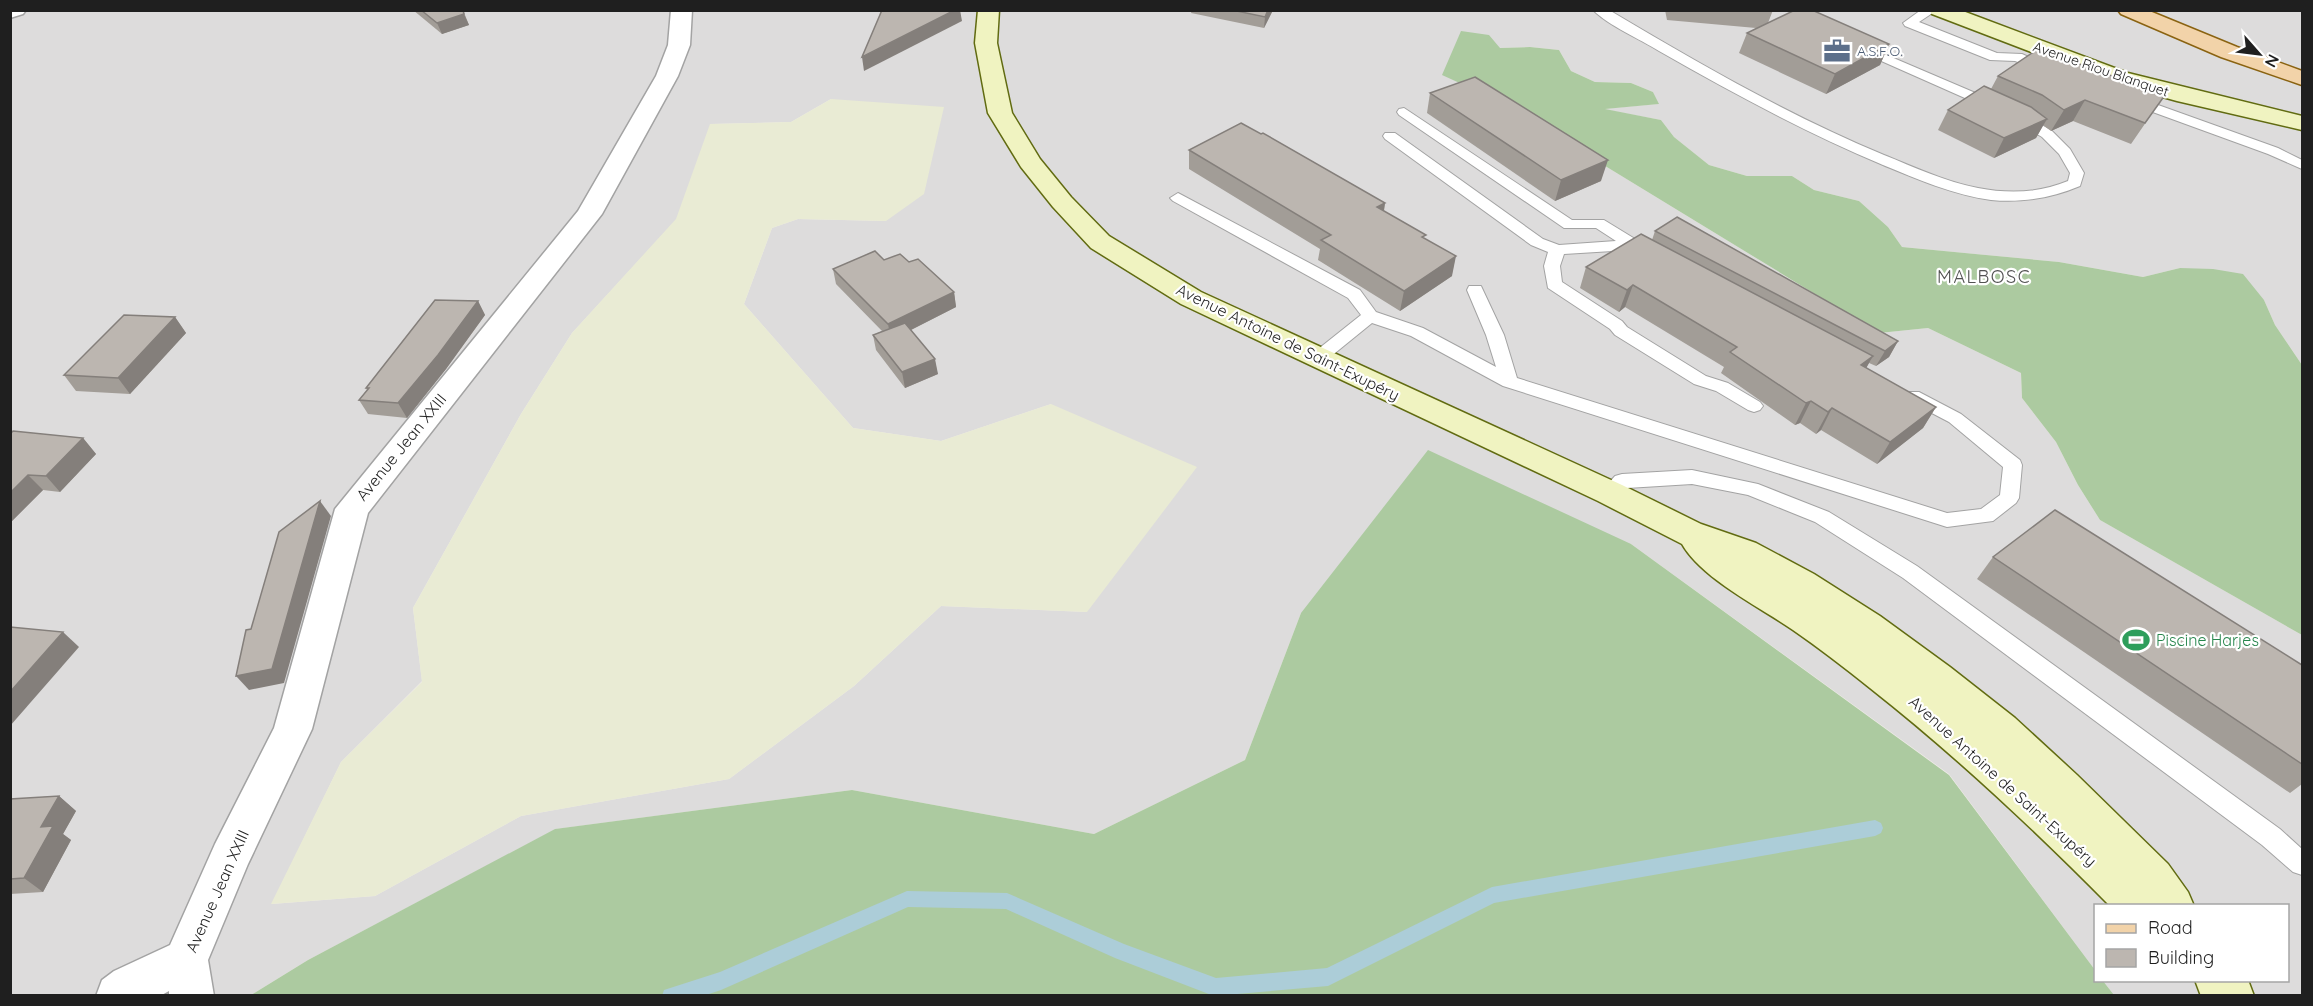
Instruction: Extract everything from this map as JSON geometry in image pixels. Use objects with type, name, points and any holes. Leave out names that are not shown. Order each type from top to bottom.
[{"type":"main road","name":"Avenue Antoine de Saint-Exupéry","points":[[989,10],[986,43],[1000,113],[1030,162],[1070,210],[1101,242],[1191,298],[1610,493],[1689,534],[1743,552],[1802,584],[1867,626],[1937,678],[2064,787],[2153,878],[2172,904]]},
{"type":"main road","name":"Avenue Riou Blanquet","points":[[1939,10],[2120,78],[2177,94],[2302,123]]},
{"type":"main road","points":[[2128,10],[2196,39],[2295,74]]},
{"type":"main road","name":"Avenue Antoine de Saint-Exupéry","points":[[1689,534],[1741,580],[1806,620],[1882,676],[1965,743],[2070,837],[2138,904]]},
{"type":"main road","points":[[2218,982],[2232,996]]},
{"type":"main road","points":[[2229,982],[2238,996]]},
{"type":"street","points":[[10,12],[16,10]]},
{"type":"street","name":"Avenue Jean XXIII","points":[[189,978],[230,858],[293,729],[352,509],[589,214],[667,76],[679,45],[682,10]]},
{"type":"street","points":[[118,996],[130,987],[189,978]]},
{"type":"lane","points":[[1599,10],[1807,125],[1858,150],[1927,177],[1964,190],[2004,196],[2036,195],[2075,183],[2077,173],[2066,152],[2047,134],[2015,115],[1841,40]]},
{"type":"lane","points":[[1931,10],[1909,23],[1995,57],[2017,57],[2061,73]]},
{"type":"lane","points":[[2117,94],[2273,151],[2302,165]]},
{"type":"lane","points":[[1404,112],[1569,225],[1599,223],[1632,245],[1663,261]]},
{"type":"lane","points":[[1390,136],[1537,242],[1557,250],[1632,245]]},
{"type":"lane","points":[[1178,198],[1354,294],[1370,316],[1417,332],[1509,382],[1947,520],[1986,516],[2009,498],[2013,465],[1955,418],[1893,385]]},
{"type":"lane","points":[[1557,250],[1552,266],[1554,284],[1616,325],[1621,331],[1700,380],[1722,387],[1754,406]]},
{"type":"lane","points":[[1475,290],[1496,335],[1509,382]]},
{"type":"lane","points":[[1318,358],[1370,316]]},
{"type":"lane","points":[[1610,493],[1622,481],[1692,477],[1751,489],[1822,517],[1910,572],[2271,837],[2302,864]]},
{"type":"shaded area","points":[[10,11],[2302,11],[2302,365],[2275,325],[2264,300],[2180,268],[2143,277],[2059,262],[1902,247],[1888,227],[1859,201],[1814,190],[1792,176],[1747,176],[1709,165],[1674,137],[1661,120],[1602,109],[1658,104],[1653,92],[1631,83],[1595,82],[1571,71],[1559,50],[1530,47],[1499,48],[1497,100],[1879,333],[1928,328],[2021,373],[2022,398],[2056,442],[2078,485],[2100,520],[2302,635],[2302,995],[2114,995],[2104,982],[2289,982],[2289,904],[2094,904],[2094,969],[1949,774],[1631,544],[1301,613],[1245,760],[1094,834],[852,790],[556,829],[308,960],[251,995],[11,995]],"holes":[[[831,99],[886,221],[798,219],[772,228],[744,304],[853,428],[941,441],[1051,404],[1087,612],[941,606],[854,686],[729,779],[521,816],[375,896],[272,904],[341,762],[422,681],[413,608],[521,414],[572,333],[677,219],[711,124],[791,122]]]},
{"type":"green space","points":[[1461,31],[1489,35],[1500,48],[1530,47],[1559,50],[1571,71],[1595,82],[1631,83],[1653,92],[1659,104],[1605,109],[1661,120],[1674,137],[1709,165],[1747,176],[1792,176],[1814,190],[1859,201],[1888,227],[1902,247],[2059,262],[2143,277],[2180,268],[2213,269],[2243,274],[2264,300],[2275,325],[2302,365],[2302,635],[2100,520],[2078,485],[2056,442],[2022,398],[2021,373],[1928,328],[1879,333],[1497,100],[1442,75]]},
{"type":"green space","points":[[831,99],[944,107],[924,194],[886,221],[798,219],[772,228],[744,304],[853,428],[941,441],[1051,404],[1197,467],[1087,612],[941,606],[854,686],[729,779],[521,816],[375,896],[271,904],[341,762],[422,682],[413,608],[521,414],[572,333],[676,219],[710,124],[791,122]]},
{"type":"green space","points":[[1428,450],[1631,544],[1949,775],[2094,969],[2094,982],[2104,982],[2114,995],[251,995],[308,960],[555,829],[852,790],[1094,834],[1245,760],[1301,613]]},
{"type":"building","points":[[421,10],[463,10],[464,14],[437,23]]},
{"type":"building","points":[[882,10],[955,10],[862,57]]},
{"type":"building","points":[[1232,10],[1268,10],[1265,17]]},
{"type":"building","points":[[1795,10],[1812,10],[1889,44],[1835,74],[1747,33]]},
{"type":"building","points":[[2038,49],[2165,95],[2145,123],[2085,100],[2064,110],[2042,95],[1998,76]]},
{"type":"building","points":[[1475,77],[1608,160],[1561,180],[1430,93]]},
{"type":"building","points":[[1984,86],[2031,107],[2047,119],[2004,138],[1948,110]]},
{"type":"building","points":[[1241,123],[1263,133],[1385,203],[1377,207],[1426,235],[1422,237],[1456,256],[1404,291],[1321,240],[1331,235],[1189,150]]},
{"type":"building","points":[[1677,217],[1898,341],[1885,351],[1655,231]]},
{"type":"building","points":[[1641,234],[1873,356],[1861,365],[1936,407],[1890,442],[1832,408],[1828,412],[1811,401],[1806,403],[1730,352],[1737,347],[1633,285],[1627,290],[1586,267]]},
{"type":"building","points":[[875,251],[884,260],[900,254],[909,262],[918,259],[954,292],[888,324],[833,269]]},
{"type":"building","points":[[435,300],[478,301],[438,355],[398,403],[359,400],[369,388],[366,388]]},
{"type":"building","points":[[124,315],[175,317],[118,378],[64,375]]},
{"type":"building","points":[[905,323],[935,359],[902,372],[873,335]]},
{"type":"building","points":[[13,431],[83,438],[46,476],[28,475],[10,493],[10,434]]},
{"type":"building","points":[[320,501],[272,669],[236,676],[246,630],[251,629],[279,532]]},
{"type":"building","name":"Piscine Harjes","points":[[2055,510],[2302,665],[2302,764],[1993,557]]},
{"type":"building","points":[[10,627],[63,632],[10,692]]},
{"type":"building","points":[[59,796],[41,827],[53,826],[24,878],[10,879],[10,799]]},
{"type":"waterway","points":[[671,996],[721,981],[907,899],[1007,901],[1121,952],[1216,987],[1328,977],[1492,895],[1875,828]]},
{"type":"place","name":"A.S.F.O.","points":[[1837,51]]},
{"type":"place","name":"Piscine Harjes","points":[[2136,640]]},
{"type":"district","name":"MALBOSC","points":[[1984,276]]}]
